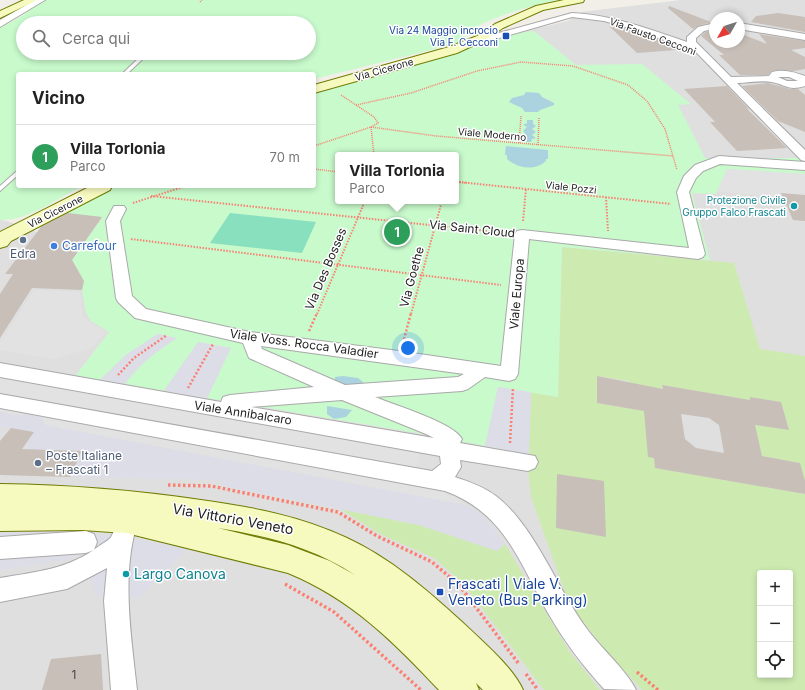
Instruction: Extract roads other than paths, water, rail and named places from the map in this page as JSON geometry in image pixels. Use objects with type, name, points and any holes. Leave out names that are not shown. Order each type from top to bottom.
[{"type":"main road","points":[[3,17],[32,0]]},
{"type":"main road","name":"Via Cicerone","points":[[316,88],[459,47],[481,38],[499,26],[540,8],[579,0]]},
{"type":"main road","name":"Via Cicerone","points":[[2,239],[100,188]]},
{"type":"main road","name":"Via Vittorio Veneto","points":[[0,496],[272,553],[319,571],[355,592],[395,623],[433,658],[462,690]]},
{"type":"main road","name":"Via Vittorio Veneto","points":[[0,518],[88,517],[127,522],[252,520],[301,532],[344,551],[376,571],[416,603],[506,690]]},
{"type":"street","points":[[3,17],[41,0]]},
{"type":"street","name":"Via Fausto Cecconi","points":[[459,47],[572,16],[588,15],[608,19],[698,49],[805,157]]},
{"type":"street","points":[[514,19],[509,24],[519,28],[533,27]]},
{"type":"street","points":[[698,49],[692,43],[691,37],[701,29],[709,27]]},
{"type":"street","points":[[745,27],[805,38]]},
{"type":"street","points":[[730,80],[774,79]]},
{"type":"street","name":"Via Saint Cloud","points":[[522,234],[698,254],[683,192],[690,176],[699,168],[719,160],[805,166]]},
{"type":"street","name":"Viale Voss. Rocca Valadier","points":[[119,209],[113,221],[124,298],[140,314],[250,338],[399,357],[482,370],[511,382]]},
{"type":"street","name":"Viale Europa","points":[[511,382],[522,234]]},
{"type":"street","points":[[250,338],[255,352],[345,393],[433,428],[449,444],[451,467],[442,476],[435,478]]},
{"type":"street","name":"Viale Annibalcaro","points":[[0,370],[449,444],[528,462]]},
{"type":"street","points":[[230,402],[262,398],[462,384],[482,370]]},
{"type":"street","points":[[0,401],[414,476],[435,478],[469,490],[498,510],[520,537],[554,600],[573,631],[602,668],[623,690]]},
{"type":"street","points":[[0,590],[43,582],[82,571],[96,563],[127,522]]},
{"type":"street","points":[[124,690],[116,602],[127,522]]},
{"type":"street","points":[[0,548],[86,542]]},
{"type":"lane","points":[[126,72],[139,60]]},
{"type":"lane","points":[[0,189],[16,174]]},
{"type":"water","points":[[526,92],[539,93],[542,97],[554,103],[554,105],[538,112],[525,112],[522,108],[509,102],[512,98],[524,95]]},
{"type":"water","points":[[527,120],[533,120],[533,124],[536,126],[532,129],[536,132],[532,135],[536,138],[532,139],[531,142],[525,142],[526,139],[523,136],[526,135],[523,131],[527,127],[523,125],[527,123]]},
{"type":"water","points":[[506,146],[548,150],[548,159],[537,166],[526,168],[521,167],[507,159],[507,155],[505,155]]},
{"type":"water","points":[[343,376],[358,378],[363,382],[363,384],[344,386],[335,380],[335,377]]},
{"type":"water","points":[[327,406],[352,410],[346,417],[334,419],[327,414]]},
{"type":"place","name":"Via 24 Maggio incrocio Via F. Cecconi","points":[[506,36]]},
{"type":"place","name":"Protezione Civile Gruppo Falco Frascati","points":[[794,206]]},
{"type":"place","name":"Villa Torlonia","points":[[397,232]]},
{"type":"place","name":"Edra","points":[[23,240]]},
{"type":"place","name":"Carrefour","points":[[54,246]]},
{"type":"place","name":"Poste Italiane – Frascati 1","points":[[38,463]]},
{"type":"place","name":"Largo Canova","points":[[126,574]]},
{"type":"place","name":"Frascati | Viale V. Veneto (Bus Parking)","points":[[440,592]]}]
